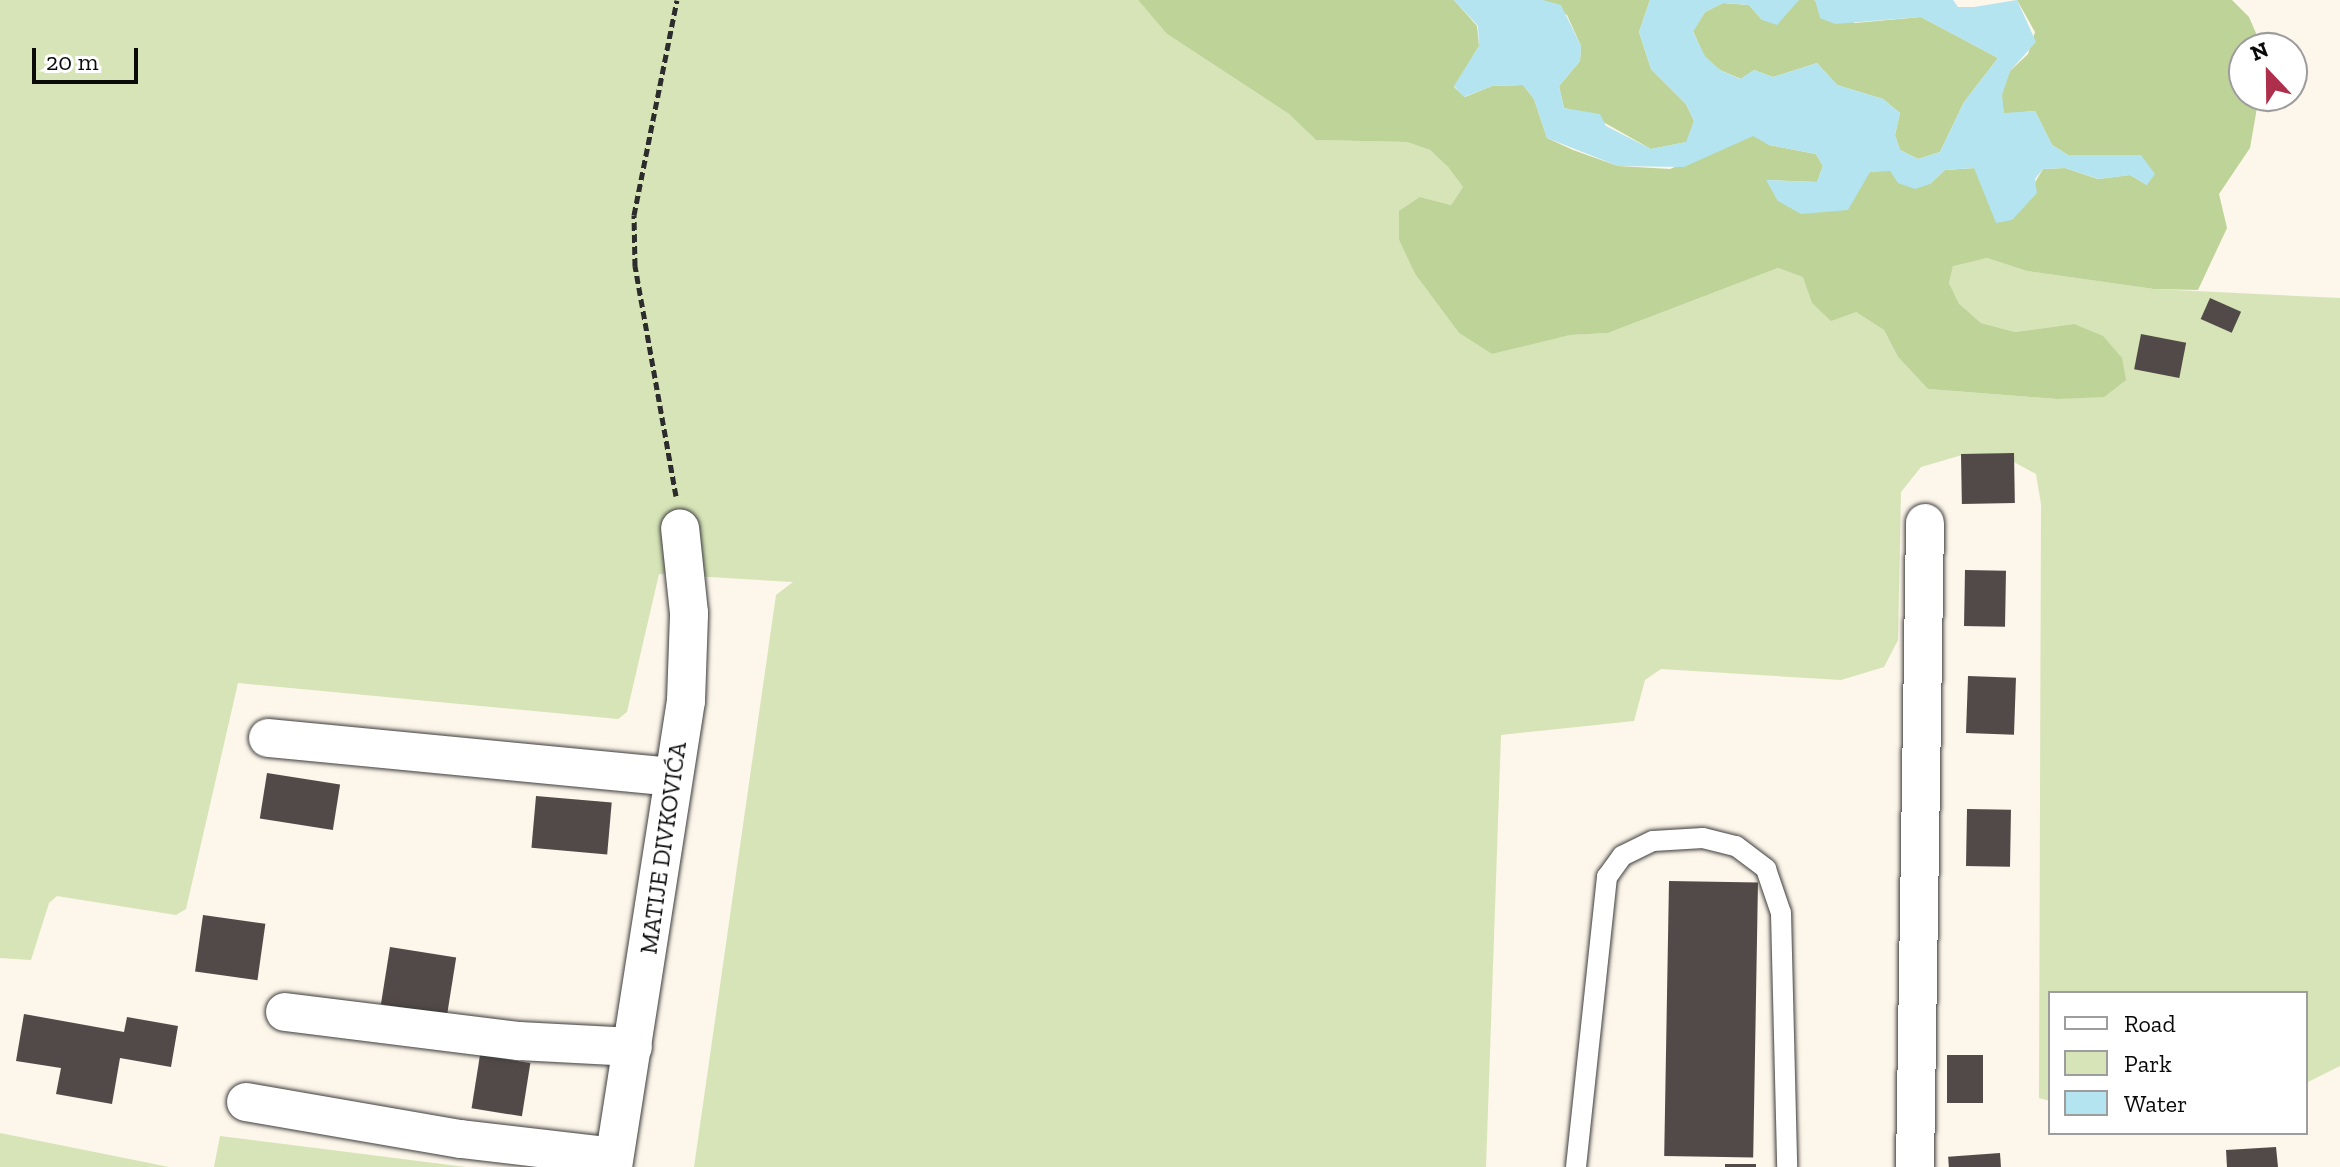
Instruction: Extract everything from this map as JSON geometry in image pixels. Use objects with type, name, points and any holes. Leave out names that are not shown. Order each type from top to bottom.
[{"type":"street","points":[[1915,1167],[1925,523]]},
{"type":"street","name":"MATIJE DIVKOVIĆA","points":[[614,1162],[671,777],[686,701],[689,613],[680,528]]},
{"type":"street","points":[[268,738],[671,777]]},
{"type":"street","points":[[285,1012],[519,1041],[633,1047]]},
{"type":"street","points":[[246,1102],[614,1162]]},
{"type":"lane","points":[[1576,1167],[1607,877],[1622,856],[1653,841],[1703,838],[1736,846],[1766,869],[1781,913],[1787,1167]]},
{"type":"path","points":[[677,0],[634,215],[635,266],[680,528]]},
{"type":"green space","points":[[0,0],[1138,0],[1167,34],[1289,114],[1316,140],[1407,142],[1430,150],[1448,167],[1463,187],[1451,205],[1420,197],[1399,240],[1415,274],[1459,333],[1492,354],[1569,335],[1608,333],[1778,268],[1804,277],[1812,303],[1856,312],[1884,330],[1898,357],[1928,389],[2057,399],[2074,324],[2015,332],[1981,323],[1959,305],[1949,283],[1953,265],[1987,258],[2027,271],[2154,289],[2340,298],[2340,1066],[2308,1082],[2308,991],[2048,991],[2048,1100],[2039,1098],[2041,504],[2036,474],[2001,455],[1962,455],[1921,467],[1901,492],[1898,640],[1884,667],[1841,680],[1661,669],[1645,680],[1634,721],[1501,735],[1486,1167],[694,1167],[776,595],[793,582],[659,574],[627,712],[618,719],[238,683],[186,909],[176,915],[57,896],[49,903],[31,960],[0,958]]},
{"type":"green space","points":[[1138,0],[1454,0],[1477,26],[1479,46],[1454,87],[1465,97],[1492,86],[1523,85],[1534,99],[1547,138],[1573,150],[1618,166],[1670,169],[1754,135],[1769,145],[1816,154],[1823,166],[1817,182],[1767,180],[1778,201],[1858,186],[1870,172],[1890,170],[1930,184],[1945,170],[1975,168],[2013,219],[2043,169],[2065,168],[2098,179],[2130,175],[2147,185],[2141,155],[2068,155],[2052,145],[2035,111],[2004,114],[2001,95],[2010,71],[2028,54],[2035,32],[2017,0],[2232,0],[2249,17],[2256,32],[2228,32],[2228,112],[2256,112],[2250,148],[2219,194],[2227,228],[2198,290],[2154,289],[2027,271],[1987,258],[1953,266],[1949,283],[1959,304],[1981,323],[2015,332],[2074,324],[2103,336],[2122,358],[2126,380],[2104,397],[2057,399],[1928,389],[1898,357],[1884,330],[1856,312],[1831,321],[1812,303],[1803,277],[1778,268],[1608,333],[1570,335],[1492,354],[1459,333],[1415,274],[1399,240],[1399,211],[1420,197],[1451,205],[1463,187],[1448,167],[1430,150],[1407,142],[1316,140],[1289,114],[1167,34]]},
{"type":"green space","points":[[1543,0],[1650,0],[1639,32],[1651,69],[1686,104],[1694,121],[1687,142],[1651,149],[1589,114],[1564,108],[1559,86],[1580,61],[1581,46],[1567,15]]},
{"type":"green space","points":[[1799,0],[1814,0],[1855,23],[1921,17],[1998,58],[1964,102],[1940,152],[1918,159],[1900,150],[1895,135],[1900,113],[1883,99],[1837,85],[1817,63],[1773,77],[1754,70],[1741,79],[1720,70],[1704,56],[1693,31],[1705,12],[1723,3],[1749,5],[1762,20]]},
{"type":"green space","points":[[0,1133],[169,1167],[0,1167]]},
{"type":"green space","points":[[220,1136],[466,1167],[214,1167]]},
{"type":"water","points":[[1454,0],[1543,0],[1561,5],[1581,46],[1580,61],[1559,86],[1564,108],[1600,114],[1606,126],[1651,149],[1686,142],[1694,121],[1686,104],[1651,69],[1639,32],[1650,0],[1799,0],[1777,25],[1762,20],[1749,5],[1723,3],[1705,12],[1693,32],[1705,56],[1720,70],[1740,79],[1754,70],[1773,77],[1817,63],[1837,85],[1883,99],[1900,113],[1895,135],[1900,150],[1918,159],[1940,152],[1964,102],[1998,58],[1921,17],[1835,24],[1820,18],[1815,0],[1953,0],[1958,7],[1974,7],[2017,0],[2036,42],[2010,71],[2002,95],[2004,113],[2035,111],[2052,145],[2068,155],[2141,155],[2155,174],[2147,185],[2130,175],[2099,179],[2065,168],[2043,169],[2035,179],[2037,193],[2012,220],[1996,223],[1974,168],[1945,170],[1930,184],[1915,189],[1898,183],[1890,171],[1870,172],[1848,210],[1801,214],[1778,201],[1766,180],[1817,182],[1823,166],[1816,154],[1769,145],[1753,136],[1684,167],[1618,166],[1547,138],[1534,99],[1523,85],[1492,86],[1464,97],[1454,86],[1479,46],[1478,26]]},
{"type":"building","points":[[2210,298],[2241,312],[2232,333],[2201,319]]},
{"type":"building","points":[[2141,334],[2186,343],[2179,378],[2134,369]]},
{"type":"building","points":[[2014,453],[2015,503],[1962,504],[1961,454]]},
{"type":"building","points":[[1965,570],[2006,571],[2005,627],[1964,626]]},
{"type":"building","points":[[1968,676],[2016,678],[2014,735],[1966,733]]},
{"type":"building","points":[[267,773],[340,785],[333,830],[260,818]]},
{"type":"building","points":[[536,796],[612,803],[607,854],[531,848]]},
{"type":"building","points":[[1967,809],[2011,810],[2010,867],[1966,866]]},
{"type":"building","points":[[1669,881],[1758,883],[1753,1158],[1664,1156]]},
{"type":"building","points":[[203,915],[265,924],[257,980],[195,971]]},
{"type":"building","points":[[390,947],[456,957],[447,1015],[381,1004]]},
{"type":"building","points":[[24,1014],[124,1032],[127,1017],[178,1026],[171,1067],[120,1058],[112,1104],[56,1094],[61,1068],[16,1061]]},
{"type":"building","points":[[480,1055],[530,1063],[522,1116],[472,1108]]},
{"type":"building","points":[[1947,1055],[1983,1055],[1983,1103],[1947,1103]]},
{"type":"building","points":[[2276,1147],[2278,1167],[2227,1167],[2226,1150]]},
{"type":"building","points":[[2000,1153],[2001,1167],[1949,1167],[1948,1157]]},
{"type":"building","points":[[1725,1164],[1756,1164],[1756,1167],[1725,1167]]}]
